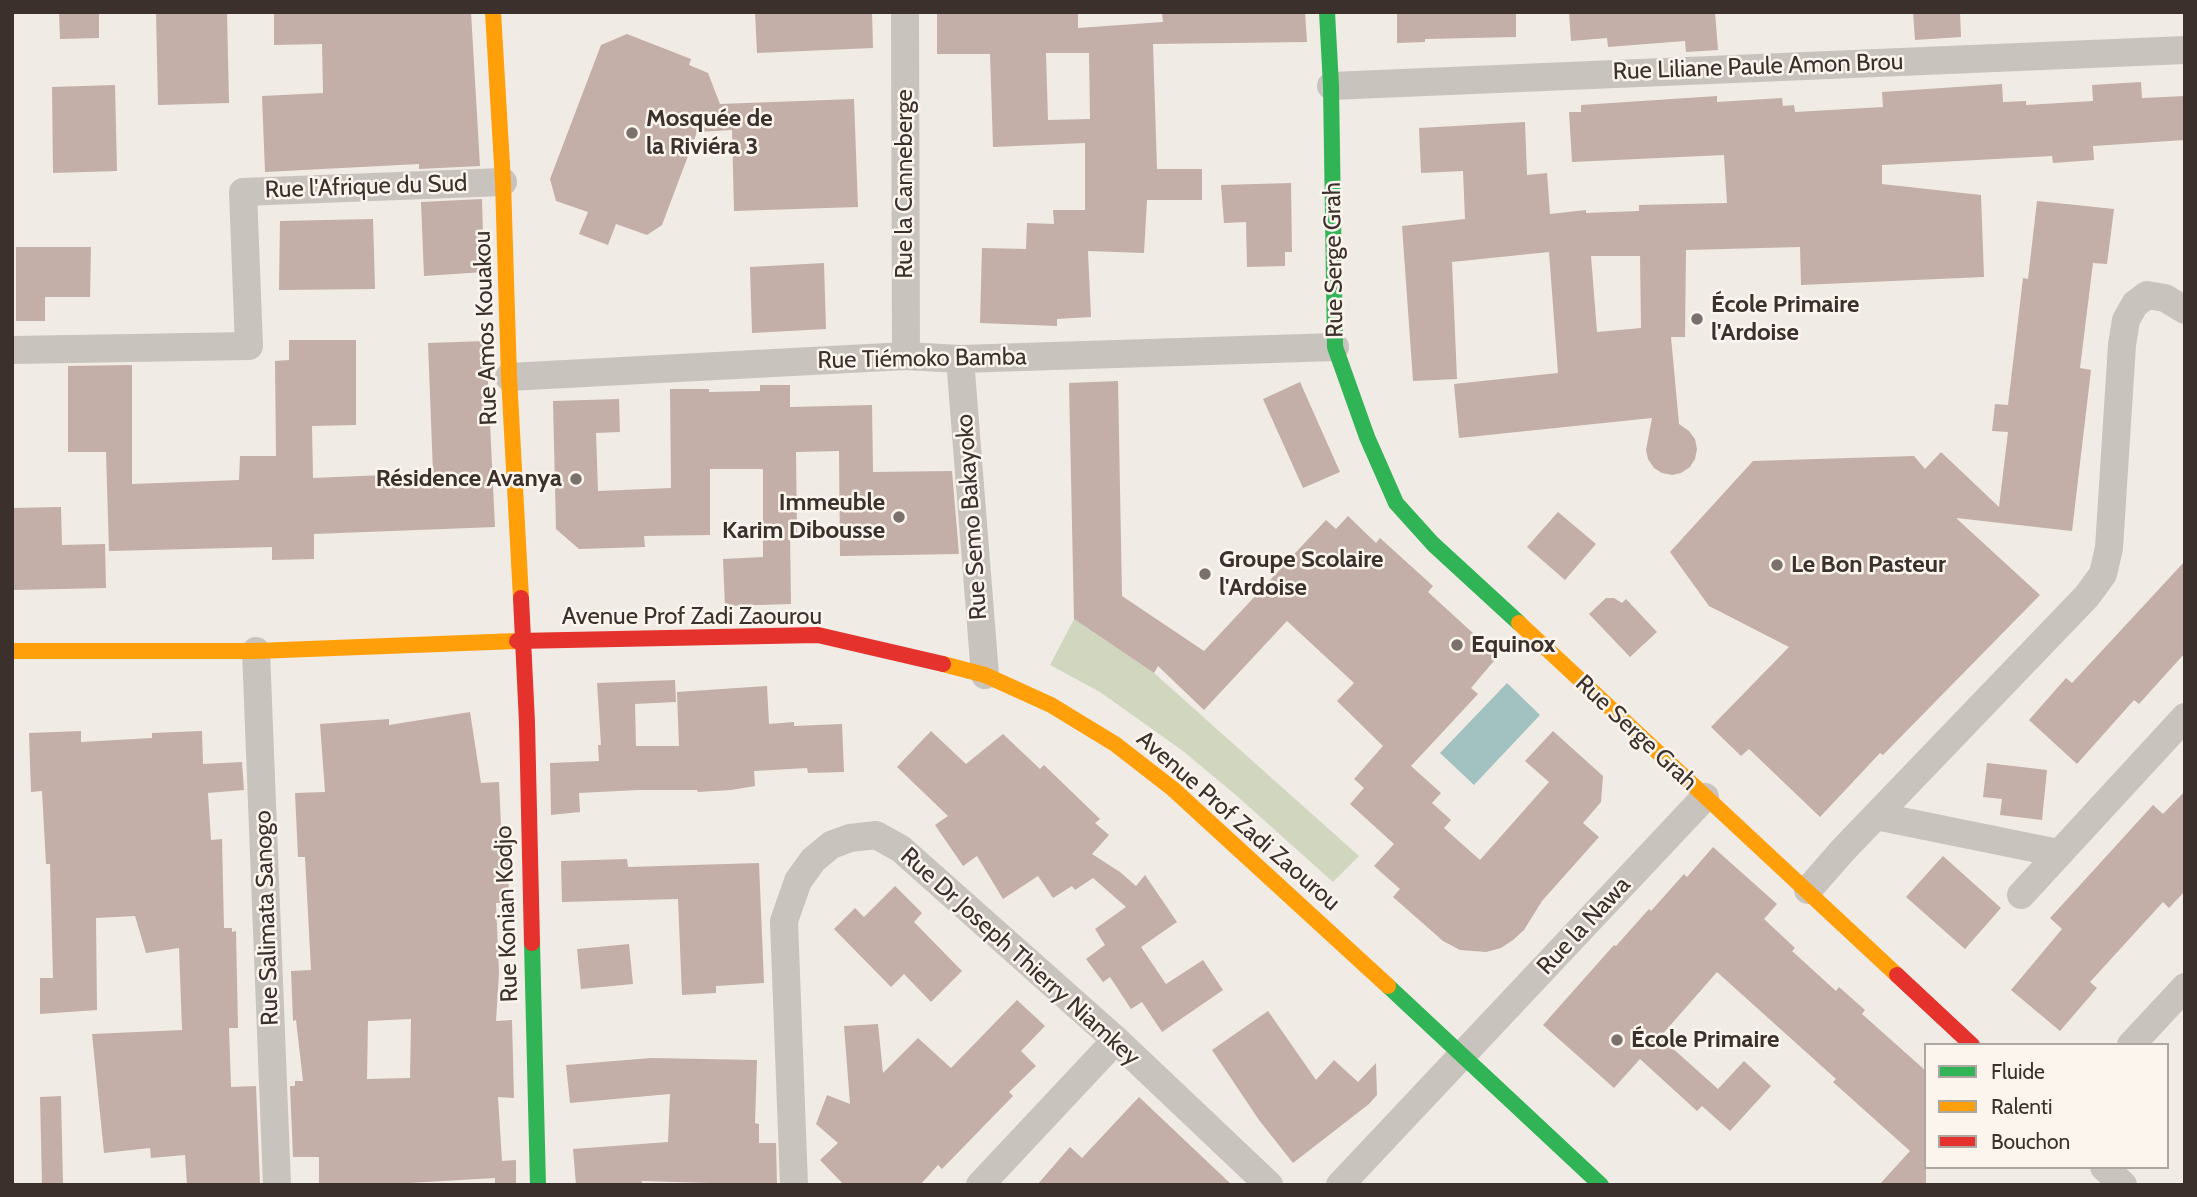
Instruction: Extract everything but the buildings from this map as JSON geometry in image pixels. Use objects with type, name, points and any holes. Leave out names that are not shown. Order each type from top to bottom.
[{"type":"street","name":"Rue Amos Kouakou","points":[[493,12],[523,641]]},
{"type":"street","name":"Rue la Canneberge","points":[[905,12],[906,356]]},
{"type":"street","name":"Rue Serge Grah","points":[[1327,12],[1331,86],[1335,347],[1367,437],[1396,503],[1433,544],[1970,1043]]},
{"type":"street","name":"Rue Liliane Paule Amon Brou","points":[[1331,86],[2185,50]]},
{"type":"street","name":"Rue l'Afrique du Sud","points":[[12,350],[250,346],[243,192],[503,183]]},
{"type":"street","points":[[1808,890],[2087,596],[2103,574],[2109,548],[2122,345],[2126,320],[2135,304],[2147,295],[2165,298],[2185,310]]},
{"type":"street","name":"Rue Tiémoko Bamba","points":[[509,377],[906,356],[960,359],[1335,347]]},
{"type":"street","name":"Rue Semo Bakayoko","points":[[960,359],[985,675]]},
{"type":"street","name":"Avenue Prof Zadi Zaourou","points":[[12,651],[256,651],[523,641],[818,635],[985,675],[1051,705],[1115,744],[1173,789],[1601,1185]]},
{"type":"street","name":"Rue Konian Kodjo","points":[[523,641],[538,1185]]},
{"type":"street","name":"Rue Salimata Sanogo","points":[[256,651],[276,1185]]},
{"type":"street","points":[[2021,895],[2185,717]]},
{"type":"street","name":"Rue la Nawa","points":[[1340,1185],[1705,797]]},
{"type":"street","points":[[1876,816],[2058,853]]},
{"type":"street","name":"Rue Dr Joseph Thierry Niamkey","points":[[794,1185],[784,921],[798,881],[813,860],[831,845],[850,838],[876,835],[901,849],[1116,1040],[1269,1185]]},
{"type":"street","points":[[2134,1043],[2185,987]]},
{"type":"street","points":[[980,1185],[1116,1040]]},
{"type":"street","points":[[2106,1169],[2123,1185]]},
{"type":"green space","points":[[1074,619],[1154,673],[1359,856],[1333,882],[1183,751],[1100,692],[1050,665]]},
{"type":"water","points":[[1507,683],[1540,715],[1474,785],[1440,753]]},
{"type":"traffic: fast","points":[[1327,12],[1331,86],[1335,347],[1367,437],[1396,503],[1433,544],[1519,623]]},
{"type":"traffic: fast","points":[[532,943],[538,1185]]},
{"type":"traffic: fast","points":[[1388,986],[1601,1185]]},
{"type":"traffic: slow","points":[[493,12],[521,598]]},
{"type":"traffic: slow","points":[[1519,623],[1897,975]]},
{"type":"traffic: slow","points":[[12,651],[256,651],[517,641]]},
{"type":"traffic: slow","points":[[943,664],[985,675],[1051,705],[1115,744],[1173,789],[1388,986]]},
{"type":"traffic: jam","points":[[521,598],[532,943]]},
{"type":"traffic: jam","points":[[517,641],[818,635],[943,664]]},
{"type":"traffic: jam","points":[[1897,975],[1970,1043]]},
{"type":"place","name":"Mosquée de la Riviéra 3","points":[[632,133]]},
{"type":"place","name":"École Primaire l'Ardoise","points":[[1697,319]]},
{"type":"place","name":"Résidence Avanya","points":[[576,479]]},
{"type":"place","name":"Immeuble Karim Dibousse","points":[[899,517]]},
{"type":"place","name":"Le Bon Pasteur","points":[[1777,565]]},
{"type":"place","name":"Groupe Scolaire l'Ardoise","points":[[1205,574]]},
{"type":"place","name":"Equinox","points":[[1457,645]]},
{"type":"place","name":"École Primaire","points":[[1617,1040]]}]
